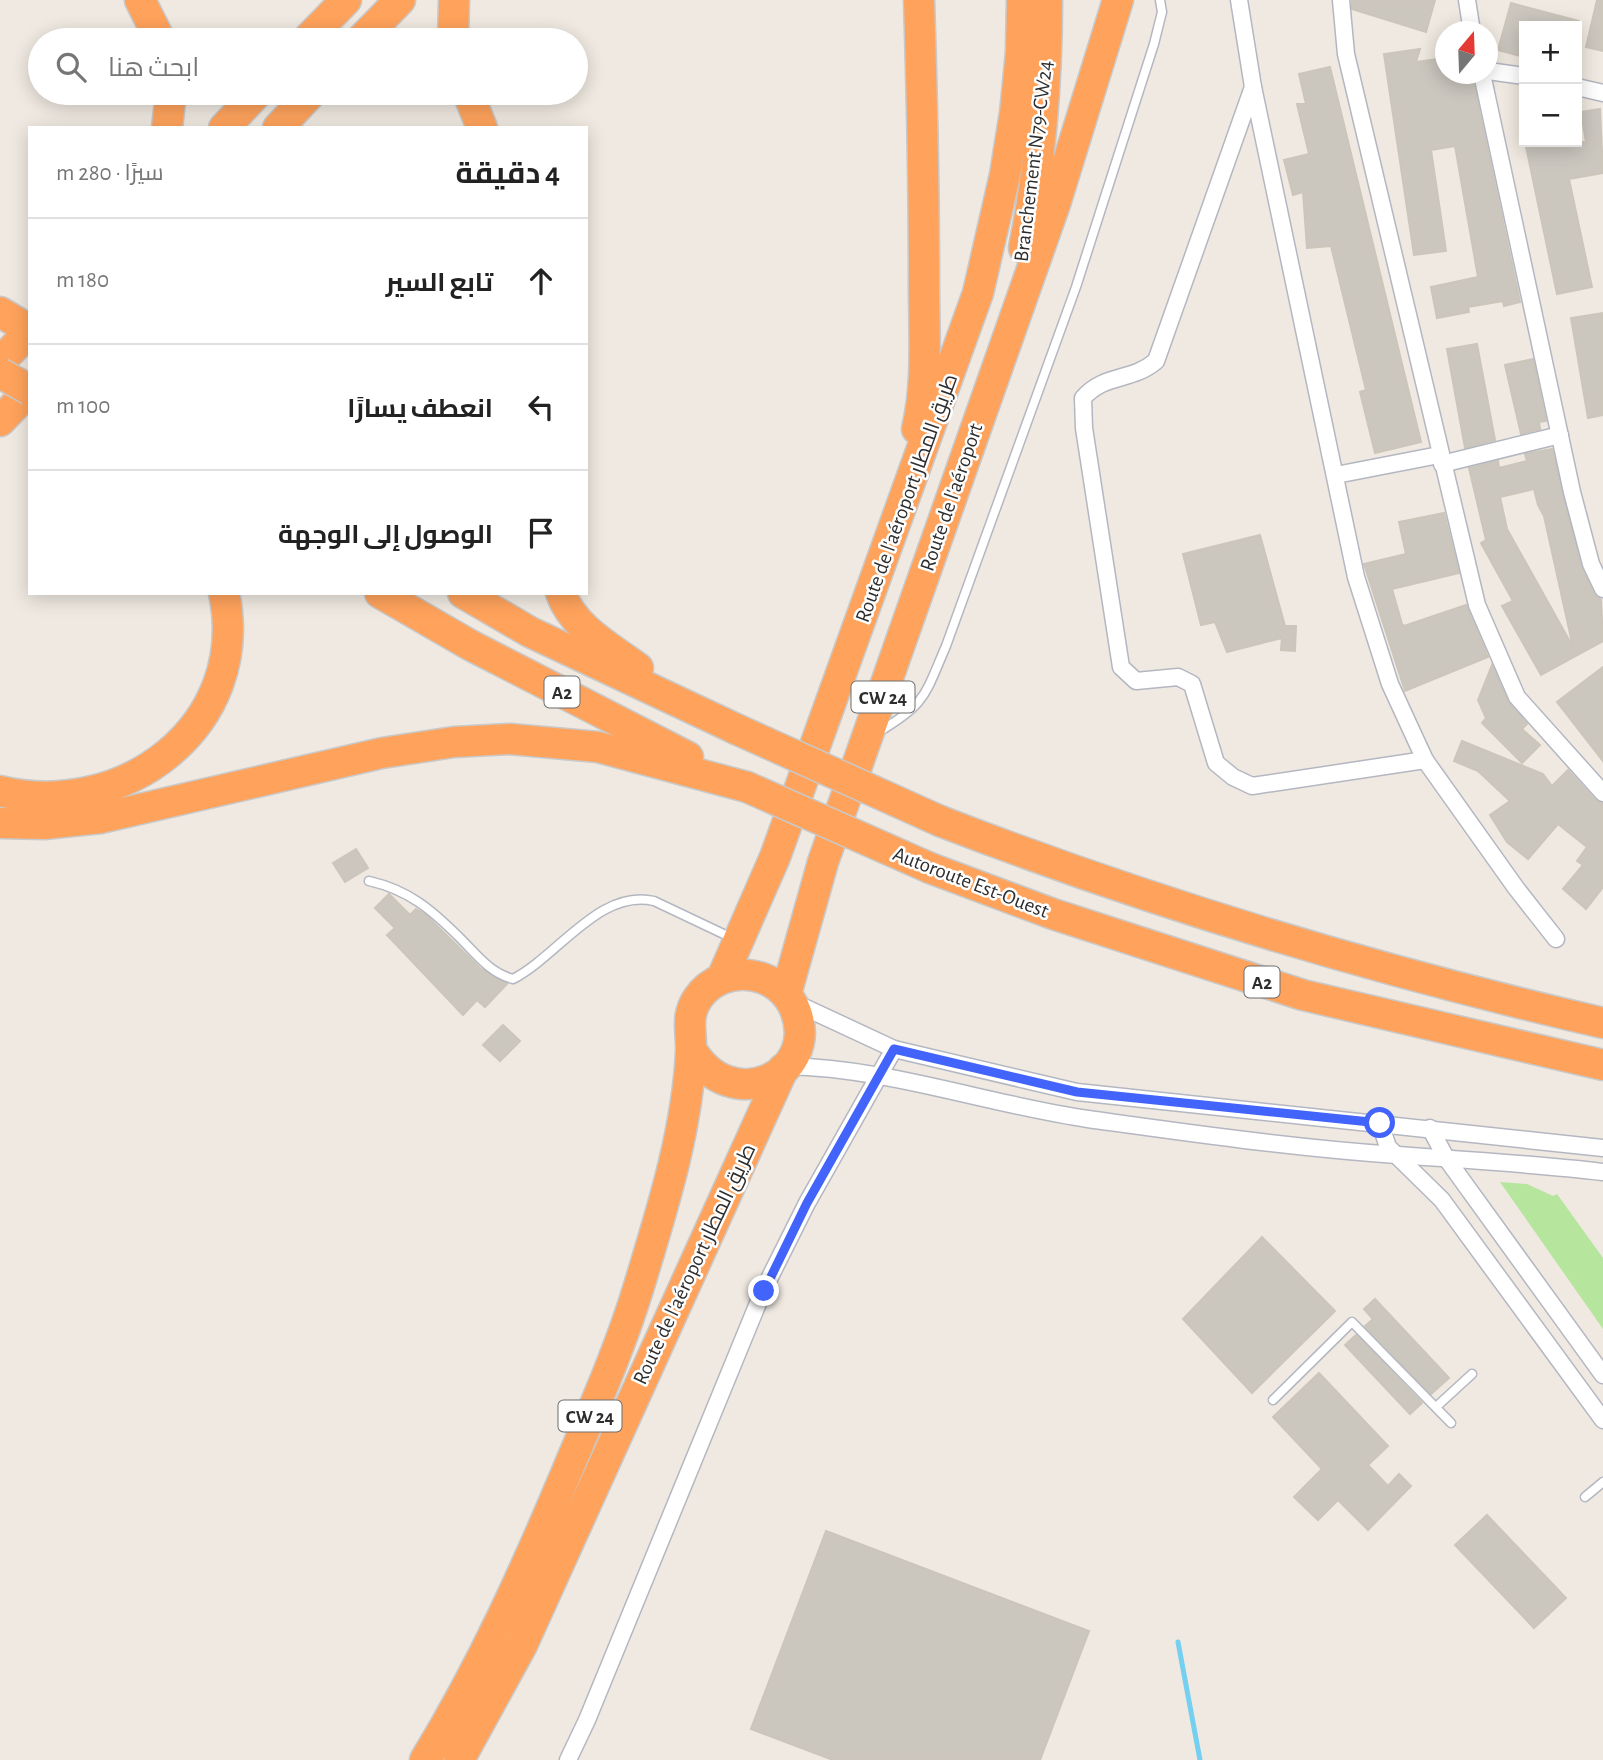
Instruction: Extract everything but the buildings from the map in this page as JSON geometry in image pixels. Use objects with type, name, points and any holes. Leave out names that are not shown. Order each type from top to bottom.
[{"type":"highway","points":[[140,0],[154,28]]},
{"type":"highway","points":[[319,28],[346,0]]},
{"type":"highway","points":[[373,28],[400,0]]},
{"type":"highway","points":[[453,28],[454,0]]},
{"type":"highway","points":[[899,519],[922,407],[924,369],[924,151],[919,0]]},
{"type":"highway","name":"Route de l'aéroport طريق المطار","points":[[722,978],[775,858],[978,293],[1005,175],[1015,114],[1021,52],[1022,0]]},
{"type":"highway","name":"Branchement N79-CW24","points":[[984,401],[1018,276],[1030,218],[1046,63],[1047,0]]},
{"type":"highway","name":"Route de l'aéroport","points":[[789,997],[823,862],[1055,204],[1118,0]]},
{"type":"highway","points":[[167,126],[170,105]]},
{"type":"highway","points":[[225,126],[245,105]]},
{"type":"highway","points":[[280,126],[300,105]]},
{"type":"highway","points":[[473,105],[481,126]]},
{"type":"highway","points":[[0,312],[28,330]]},
{"type":"highway","points":[[0,362],[28,333]]},
{"type":"highway","points":[[0,373],[28,389]]},
{"type":"highway","points":[[0,421],[28,392]]},
{"type":"highway","points":[[0,792],[57,798],[118,786],[150,768],[178,746],[201,717],[223,662],[227,636],[224,595]]},
{"type":"highway","name":"Autoroute Est-Ouest","points":[[383,595],[470,645],[747,787],[930,868],[1053,914],[1303,995],[1603,1065]]},
{"type":"highway","name":"A2","points":[[466,595],[530,632],[940,821],[1158,901],[1289,943],[1603,1023]]},
{"type":"highway","points":[[562,595],[564,604],[591,634],[650,677],[736,729]]},
{"type":"highway","points":[[0,823],[44,824],[101,818],[382,753],[454,742],[510,739],[598,747],[747,787]]},
{"type":"highway","points":[[739,974],[757,975],[773,982],[789,997],[799,1027],[798,1041],[785,1068],[759,1083],[732,1084],[715,1077],[700,1065],[691,1049],[689,1016],[696,1000],[708,987],[722,978],[739,974]]},
{"type":"highway","name":"Route de l'aéroport طريق المطار","points":[[425,1760],[490,1644],[525,1570],[612,1365],[639,1287],[682,1133],[691,1049]]},
{"type":"highway","name":"Route de l'aéroport طريق المطار","points":[[459,1760],[522,1645],[785,1068]]},
{"type":"street","points":[[1240,0],[1253,87],[1360,590],[1390,684],[1425,760],[1516,888],[1556,939]]},
{"type":"street","points":[[1341,0],[1346,54],[1440,459],[1477,605],[1517,696],[1603,793]]},
{"type":"street","points":[[1467,0],[1470,21]]},
{"type":"street","points":[[1498,72],[1519,75]]},
{"type":"street","points":[[1484,84],[1560,435],[1591,564],[1603,589]]},
{"type":"street","points":[[1253,87],[1156,361],[1144,371],[1095,384],[1083,398],[1084,428],[1121,667],[1136,681],[1178,677],[1192,684],[1216,763],[1233,777],[1252,786],[1425,760]]},
{"type":"street","points":[[1582,88],[1603,93]]},
{"type":"street","points":[[1336,475],[1440,459],[1560,435]]},
{"type":"street","points":[[789,997],[894,1049],[1077,1092],[1603,1148]]},
{"type":"street","points":[[568,1760],[587,1720],[764,1291],[812,1194],[894,1049]]},
{"type":"street","points":[[785,1068],[826,1067],[880,1075],[1076,1117],[1395,1155],[1603,1172]]},
{"type":"street","points":[[1380,1123],[1385,1141],[1395,1155],[1442,1200],[1603,1420]]},
{"type":"street","points":[[1430,1128],[1446,1158],[1603,1375]]},
{"type":"lane","points":[[868,738],[912,712],[924,698],[946,646],[1076,287],[1154,44],[1162,12],[1160,0]]},
{"type":"lane","points":[[369,881],[408,893],[447,925],[493,971],[513,979],[533,969],[606,907],[624,899],[641,898],[654,901],[738,941]]},
{"type":"lane","points":[[1273,1399],[1352,1322],[1451,1423]]},
{"type":"lane","points":[[1436,1407],[1472,1374]]},
{"type":"lane","points":[[1585,1497],[1603,1482]]},
{"type":"green space","points":[[1500,1182],[1527,1184],[1553,1196],[1557,1194],[1603,1258],[1603,1329]]},
{"type":"waterway","points":[[1178,1642],[1200,1760]]},
{"type":"route","points":[[764,1291],[807,1203],[894,1049],[939,1062],[1077,1092],[1380,1123]]}]
